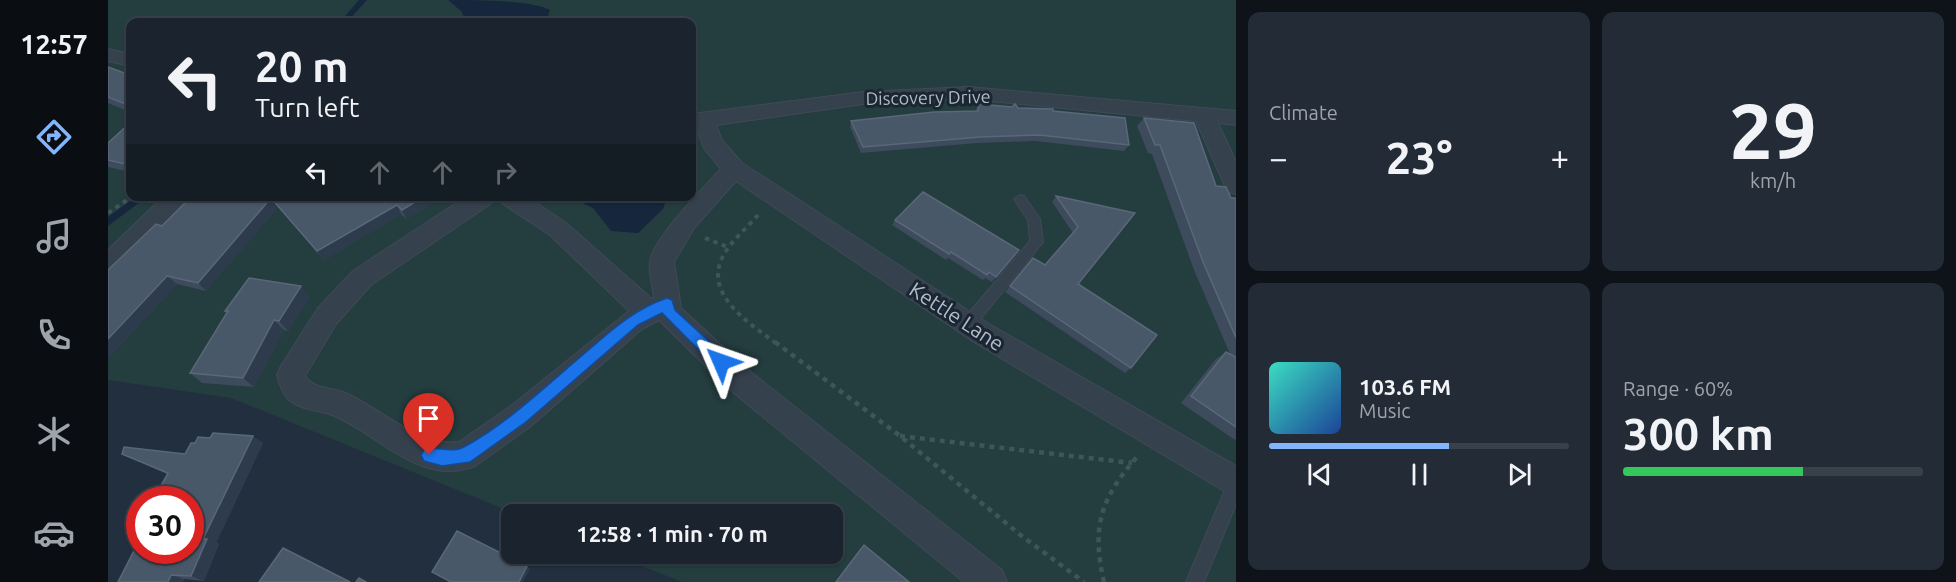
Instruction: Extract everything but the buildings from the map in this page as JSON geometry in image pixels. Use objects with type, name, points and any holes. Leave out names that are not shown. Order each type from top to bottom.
[{"type":"street","points":[[108,55],[126,59]]},
{"type":"street","name":"Discovery Drive","points":[[697,120],[863,98],[969,93],[1236,118]]},
{"type":"street","points":[[1203,114],[1236,186]]},
{"type":"street","name":"Kettle Lane","points":[[697,120],[712,143],[734,169],[775,197],[968,324],[1236,484]]},
{"type":"street","points":[[658,308],[662,261],[686,222],[734,169]]},
{"type":"street","points":[[108,261],[116,257],[174,201]]},
{"type":"street","points":[[478,201],[356,284],[327,316],[301,356],[291,375],[296,388],[303,393],[341,404],[429,455],[456,459],[464,456],[521,416],[633,321],[658,308]]},
{"type":"street","points":[[516,201],[558,229],[658,308],[669,313],[738,379],[990,582]]},
{"type":"lane","points":[[968,324],[1037,242],[1034,219],[1020,199]]},
{"type":"lane","points":[[1195,582],[1236,484]]},
{"type":"path","points":[[775,197],[722,257],[717,277],[733,311],[900,435],[1023,537],[1084,582]]},
{"type":"path","points":[[108,213],[126,201]]},
{"type":"path","points":[[900,435],[1132,463]]},
{"type":"path","points":[[1104,582],[1099,564],[1101,512],[1122,474],[1155,436]]},
{"type":"green space","points":[[108,0],[1236,0],[1236,582],[682,582],[637,564],[843,564],[843,504],[501,504],[501,508],[231,398],[108,380]]},
{"type":"water","points":[[448,0],[517,2],[550,10],[547,18],[465,18],[461,11]]},
{"type":"water","points":[[578,201],[666,201],[663,209],[638,233],[611,231],[593,208]]},
{"type":"waterway","points":[[347,18],[363,0]]},
{"type":"waterway","points":[[108,222],[137,201]]},
{"type":"route","points":[[429,455],[456,459],[464,456],[521,416],[633,321],[667,304],[669,313],[721,362]]}]
